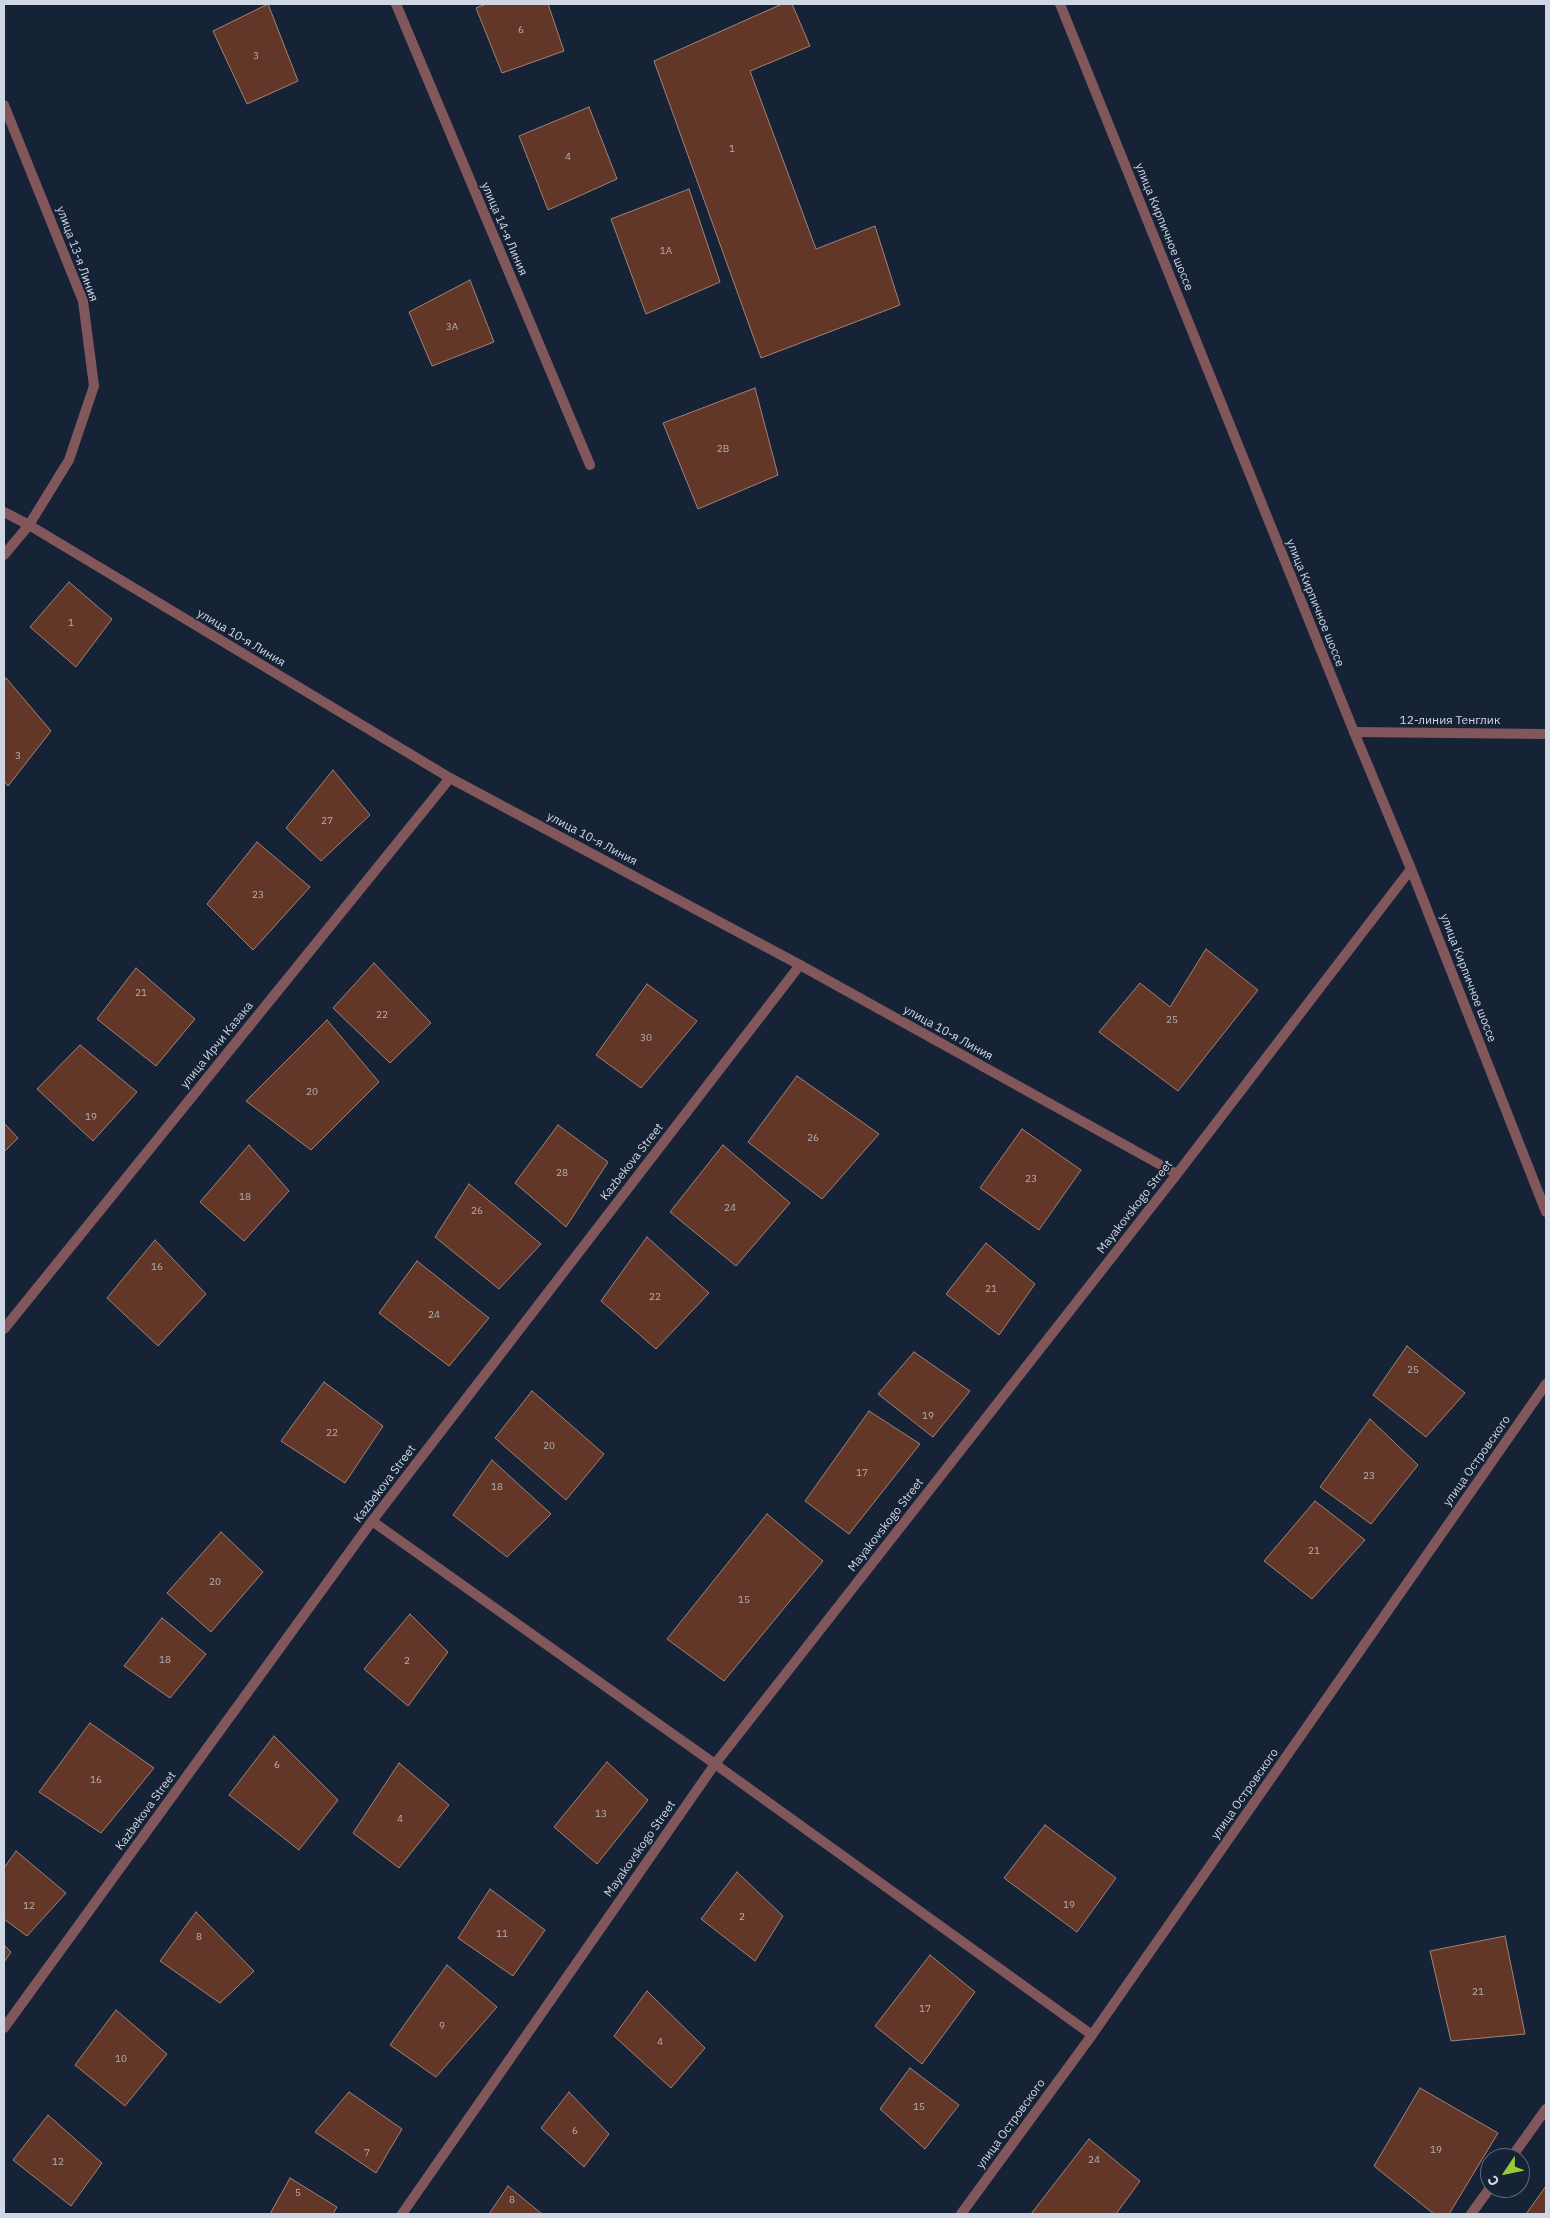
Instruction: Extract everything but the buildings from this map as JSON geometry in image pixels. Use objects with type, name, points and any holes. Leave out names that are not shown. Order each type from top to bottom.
[{"type":"street","name":"улица 14-я Линия","points":[[396,4],[590,465]]},
{"type":"street","name":"улица Кирпичное шоссе","points":[[1060,4],[1354,732],[1411,868],[1546,1212]]},
{"type":"street","name":"улица 13-я Линия","points":[[4,105],[83,301],[94,386],[69,460],[29,525],[4,555]]},
{"type":"street","name":"улица 10-я Линия","points":[[4,512],[29,525],[450,778],[800,965],[1177,1174]]},
{"type":"street","name":"12-линия Тенглик","points":[[1354,732],[1546,734]]},
{"type":"street","name":"улица Ирчи Казака","points":[[4,1329],[450,778]]},
{"type":"street","name":"Mayakovskogo Street","points":[[402,2214],[715,1764],[1177,1174],[1411,868]]},
{"type":"street","name":"Kazbekova Street","points":[[4,2028],[372,1521],[800,965]]},
{"type":"street","name":"улица Островского","points":[[960,2214],[1092,2036],[1546,1384]]},
{"type":"street","points":[[372,1521],[715,1764],[1092,2036]]},
{"type":"street","points":[[1519,2148],[1546,2109]]},
{"type":"street","points":[[1471,2214],[1483,2198]]}]
